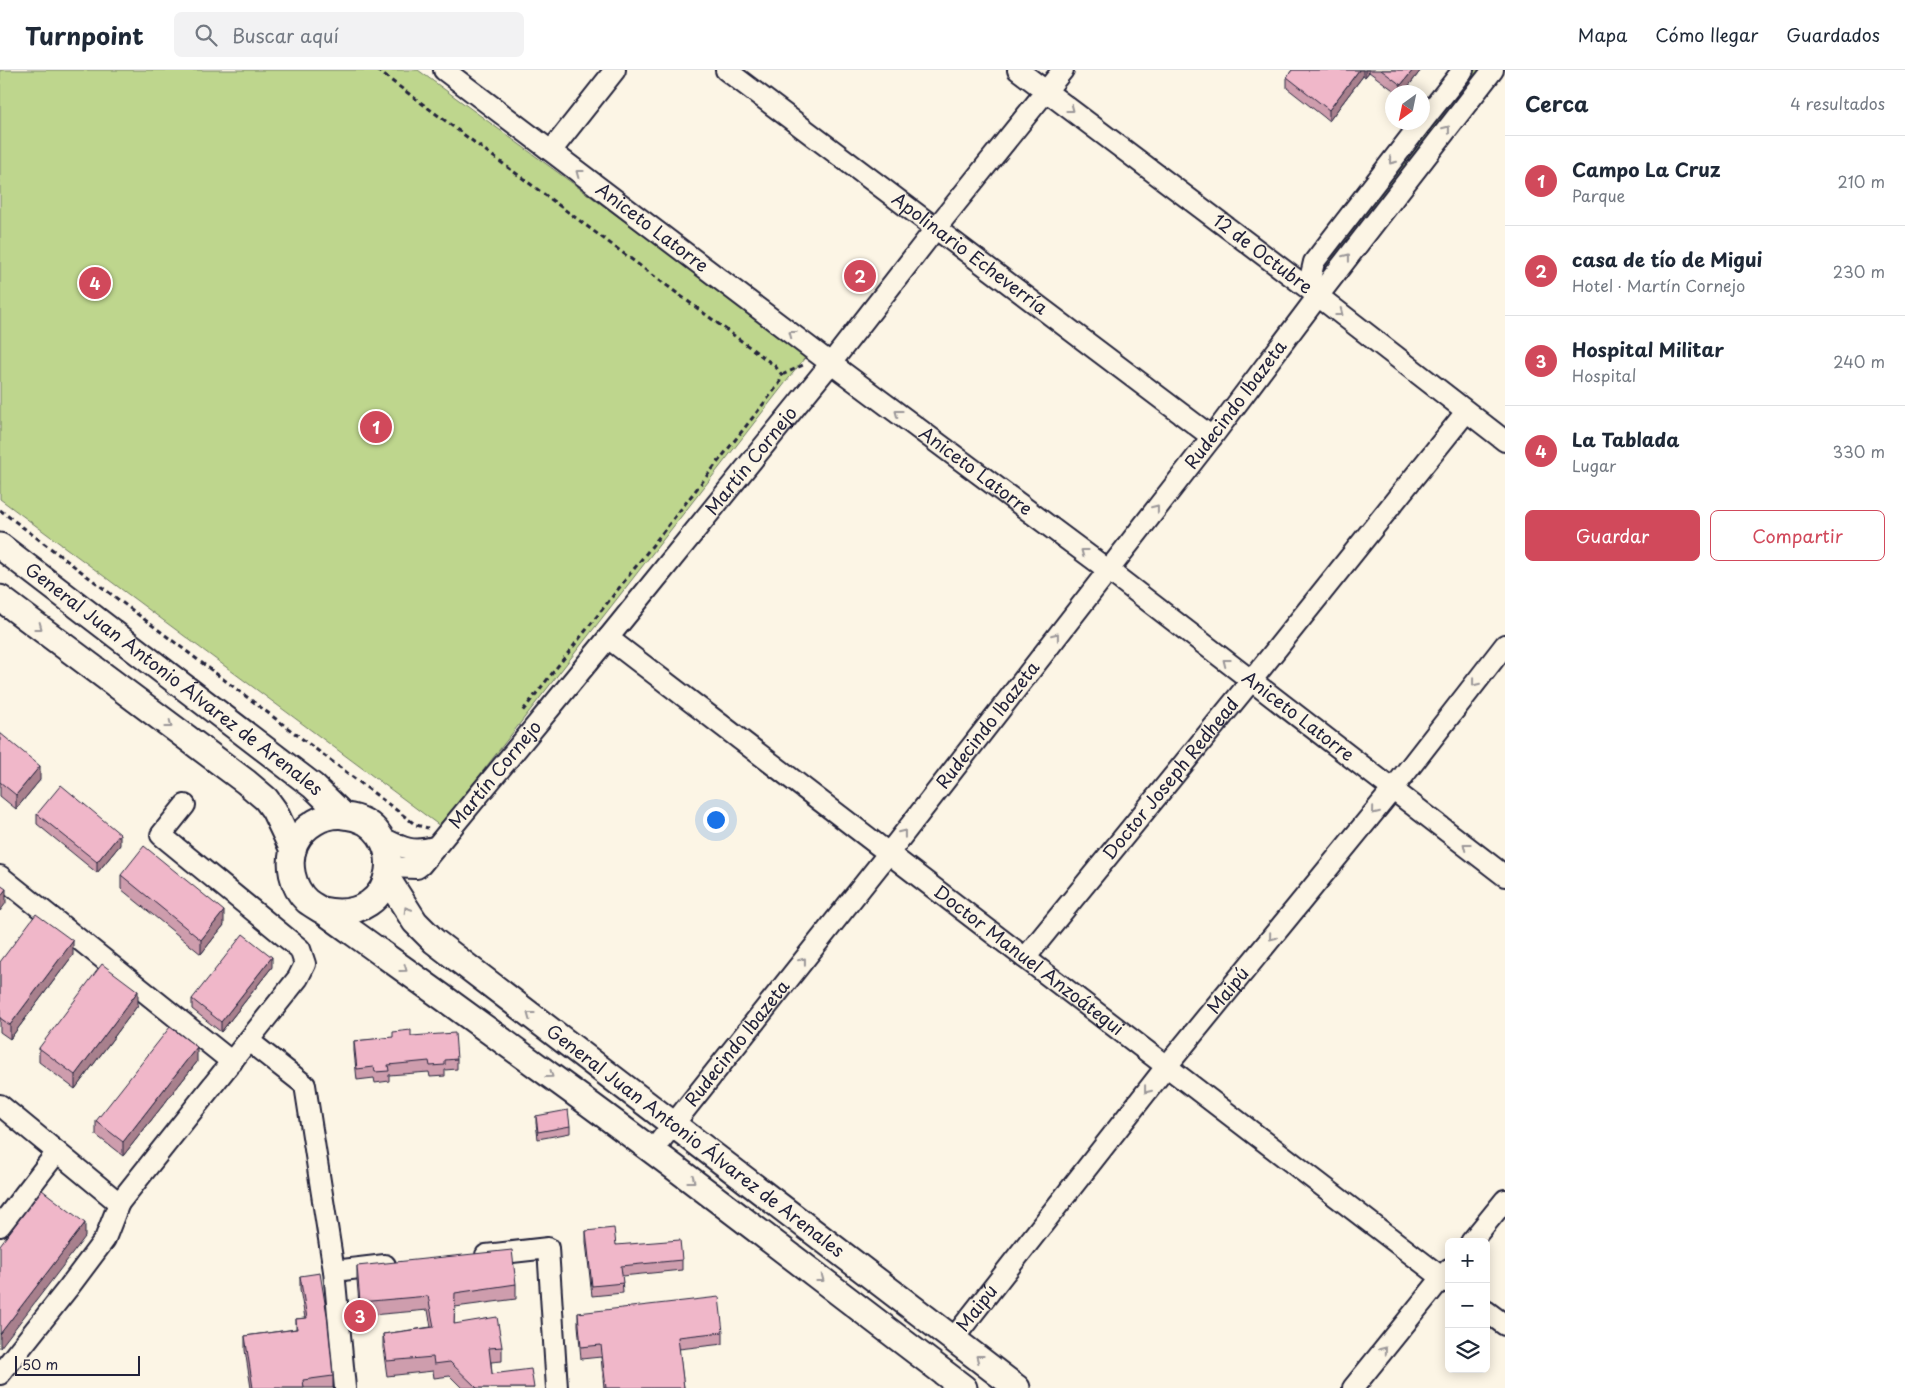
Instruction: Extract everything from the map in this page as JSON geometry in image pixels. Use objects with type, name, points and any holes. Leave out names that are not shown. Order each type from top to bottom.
[{"type":"main road","name":"General Juan Antonio Álvarez de Arenales","points":[[0,546],[313,786],[344,816]]},
{"type":"main road","name":"General Juan Antonio Álvarez de Arenales","points":[[0,598],[246,782],[266,799],[274,810],[293,850]]},
{"type":"main road","name":"General Juan Antonio Álvarez de Arenales","points":[[964,1388],[653,1150],[306,900],[296,886],[291,868],[293,850],[299,836],[320,819],[332,816],[359,819],[371,827],[381,838],[388,856],[388,873],[415,922],[434,941],[1017,1388]]},
{"type":"main road","points":[[322,910],[335,913],[361,909],[377,896],[388,873]]},
{"type":"street","name":"Aniceto Latorre","points":[[444,70],[1108,570],[1505,876]]},
{"type":"street","points":[[551,151],[615,70]]},
{"type":"street","name":"Apolinario Echeverría","points":[[726,70],[1212,437]]},
{"type":"street","name":"12 de Octubre","points":[[1018,70],[1318,296],[1505,441]]},
{"type":"street","name":"Martín Cornejo","points":[[388,873],[417,868],[435,847],[608,638],[831,363],[1063,70]]},
{"type":"street","points":[[1430,112],[1463,70]]},
{"type":"street","name":"Rudecindo Ibazeta","points":[[653,1150],[888,854],[1212,437],[1318,296],[1493,70]]},
{"type":"street","points":[[1318,296],[1310,278],[1314,262],[1416,130]]},
{"type":"street","name":"Doctor Joseph Redhead","points":[[1025,958],[1251,681],[1466,412]]},
{"type":"street","name":"Doctor Manuel Anzoátegui","points":[[608,638],[1166,1067],[1445,1276]]},
{"type":"street","name":"Maipú","points":[[953,1339],[1166,1067],[1393,789],[1505,645]]},
{"type":"street","points":[[0,1374],[105,1239],[119,1204],[298,978],[305,964],[300,949],[161,835],[185,804]]},
{"type":"street","points":[[381,838],[403,848],[419,851],[435,847]]},
{"type":"street","points":[[0,876],[232,1062]]},
{"type":"street","points":[[249,1041],[305,1085],[334,1270],[345,1388]]},
{"type":"street","points":[[0,1105],[119,1204]]},
{"type":"street","points":[[0,1226],[57,1152]]},
{"type":"street","points":[[1474,1238],[1505,1200]]},
{"type":"street","points":[[470,1256],[548,1248],[558,1388]]},
{"type":"street","points":[[334,1270],[402,1263]]},
{"type":"street","points":[[1353,1388],[1445,1278]]},
{"type":"street","points":[[1490,1314],[1505,1325]]},
{"type":"path","points":[[377,70],[775,366],[782,375],[779,384],[517,718]]},
{"type":"path","points":[[0,510],[416,825],[426,829],[432,826]]},
{"type":"green space","points":[[0,70],[418,70],[807,355],[440,826],[0,499]]},
{"type":"green space","points":[[1471,70],[1482,70],[1323,276],[1316,271],[1425,130],[1430,130],[1430,123]]},
{"type":"building","points":[[1292,70],[1359,70],[1329,110],[1287,77]]},
{"type":"building","points":[[1381,70],[1413,70],[1401,85]]},
{"type":"building","points":[[0,733],[40,766],[16,795],[0,782]]},
{"type":"building","points":[[61,785],[120,834],[97,862],[37,814]]},
{"type":"building","points":[[144,846],[224,911],[201,940],[121,875]]},
{"type":"building","points":[[0,885],[6,889],[0,897]]},
{"type":"building","points":[[36,914],[73,941],[10,1025],[0,1018],[0,962]]},
{"type":"building","points":[[243,934],[272,957],[221,1022],[192,999]]},
{"type":"building","points":[[102,964],[138,991],[75,1075],[39,1048]]},
{"type":"building","points":[[170,1027],[197,1047],[123,1142],[96,1121]]},
{"type":"building","points":[[411,1030],[411,1036],[455,1033],[457,1059],[445,1060],[445,1065],[430,1066],[429,1061],[388,1065],[389,1071],[375,1072],[374,1067],[357,1069],[354,1041],[393,1037],[393,1032]]},
{"type":"building","points":[[568,1110],[570,1126],[538,1132],[536,1116]]},
{"type":"building","points":[[42,1190],[85,1223],[0,1334],[0,1245]]},
{"type":"building","points":[[614,1228],[616,1245],[680,1240],[682,1260],[621,1266],[623,1283],[592,1286],[586,1231]]},
{"type":"building","points":[[512,1250],[516,1284],[455,1293],[454,1324],[497,1317],[502,1347],[489,1348],[492,1374],[531,1369],[534,1388],[477,1388],[450,1362],[434,1364],[433,1357],[387,1361],[383,1334],[434,1327],[428,1296],[360,1302],[357,1266]]},
{"type":"building","points":[[320,1273],[327,1315],[333,1376],[303,1380],[304,1388],[253,1388],[245,1336],[297,1329],[296,1319],[307,1318],[300,1276]]},
{"type":"building","points":[[719,1297],[723,1332],[678,1337],[684,1388],[606,1388],[601,1345],[581,1347],[578,1313]]},
{"type":"place","name":"casa de tío de Migui","points":[[860,276]]},
{"type":"place","name":"La Tablada","points":[[95,283]]},
{"type":"place","name":"Campo La Cruz","points":[[376,427]]},
{"type":"place","name":"Hospital Militar","points":[[360,1316]]}]
